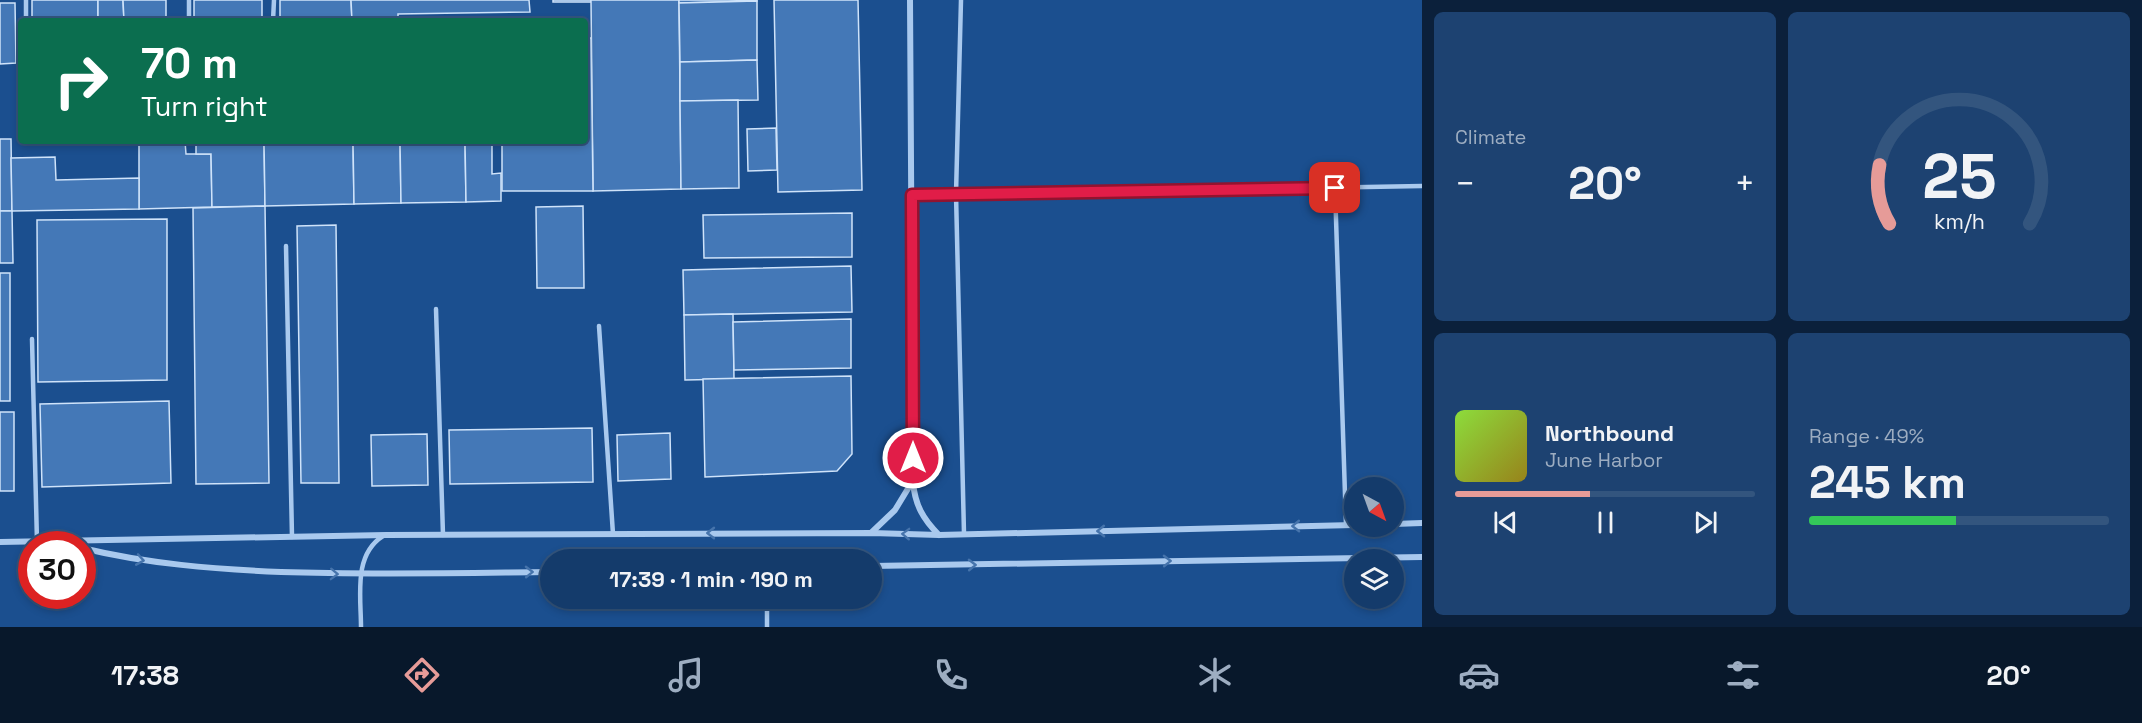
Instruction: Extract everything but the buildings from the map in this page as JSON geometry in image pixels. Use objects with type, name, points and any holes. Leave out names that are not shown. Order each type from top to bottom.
[{"type":"street","points":[[910,0],[913,482],[916,503],[921,514],[939,535]]},
{"type":"street","points":[[872,533],[895,510],[913,482]]},
{"type":"street","points":[[1404,524],[1422,523]]},
{"type":"street","points":[[96,541],[386,535],[872,533],[939,535],[1344,525]]},
{"type":"street","points":[[0,542],[18,542]]},
{"type":"street","points":[[96,551],[161,564],[214,569],[361,575],[540,572]]},
{"type":"street","points":[[882,566],[1422,557]]},
{"type":"lane","points":[[26,0],[26,18]]},
{"type":"lane","points":[[189,0],[189,18]]},
{"type":"lane","points":[[273,18],[274,0]]},
{"type":"lane","points":[[961,0],[956,194],[964,534]]},
{"type":"lane","points":[[912,195],[1422,186]]},
{"type":"lane","points":[[1335,188],[1344,477]]},
{"type":"lane","points":[[286,246],[292,537]]},
{"type":"lane","points":[[436,309],[443,535]]},
{"type":"lane","points":[[599,326],[613,534]]},
{"type":"lane","points":[[32,339],[37,531]]},
{"type":"lane","points":[[361,627],[361,575],[365,555],[377,540],[386,535]]},
{"type":"lane","points":[[767,609],[767,627]]},
{"type":"route","points":[[913,458],[912,195],[1335,188]]}]
